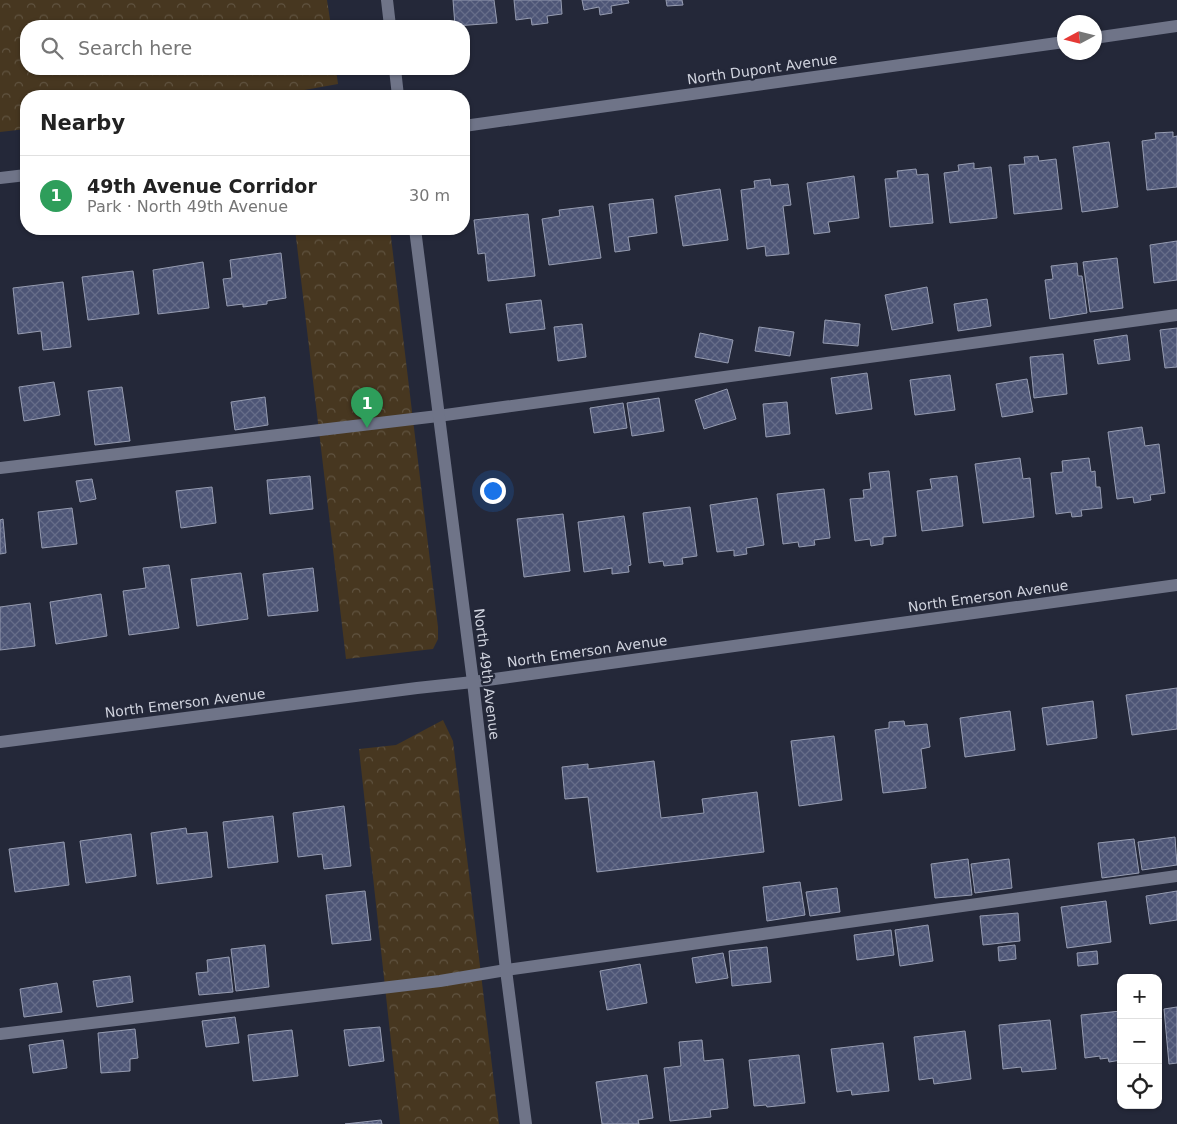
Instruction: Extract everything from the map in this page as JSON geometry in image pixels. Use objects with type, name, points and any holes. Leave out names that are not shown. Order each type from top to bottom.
[{"type":"street","points":[[387,0],[389,20]]},
{"type":"street","points":[[1102,37],[1177,26]]},
{"type":"street","name":"North Dupont Avenue","points":[[470,125],[1057,43]]},
{"type":"street","points":[[396,75],[397,90]]},
{"type":"street","points":[[0,178],[20,176]]},
{"type":"street","name":"North 49th Avenue","points":[[416,235],[473,682],[506,970],[526,1124]]},
{"type":"street","points":[[0,468],[438,416],[1177,315]]},
{"type":"street","name":"North Emerson Avenue","points":[[0,742],[473,682],[1177,585]]},
{"type":"street","points":[[0,1034],[430,982],[1177,876]]},
{"type":"green space","points":[[0,0],[327,0],[330,20],[20,20],[20,75],[337,75],[338,84],[304,90],[20,90],[20,130],[0,132]]},
{"type":"green space","points":[[296,235],[391,235],[438,627],[438,639],[433,649],[346,659]]},
{"type":"green space","points":[[443,720],[453,741],[499,1124],[400,1124],[359,749],[396,745]]},
{"type":"building","points":[[453,0],[494,0],[497,23],[470,25],[470,20],[455,20]]},
{"type":"building","points":[[514,0],[561,0],[562,14],[547,16],[548,23],[532,25],[531,18],[516,20]]},
{"type":"building","points":[[582,0],[628,0],[629,3],[611,6],[612,13],[600,15],[599,7],[584,10]]},
{"type":"building","points":[[666,0],[682,0],[683,5],[667,6]]},
{"type":"building","points":[[1173,132],[1173,137],[1177,136],[1177,187],[1147,190],[1142,141],[1156,139],[1155,133]]},
{"type":"building","points":[[1109,142],[1118,207],[1082,212],[1073,147]]},
{"type":"building","points":[[1038,156],[1039,161],[1056,159],[1062,209],[1014,214],[1009,165],[1025,164],[1024,157]]},
{"type":"building","points":[[974,163],[974,169],[991,167],[997,218],[950,223],[944,173],[959,171],[958,165]]},
{"type":"building","points":[[916,169],[917,175],[928,174],[933,223],[890,227],[885,179],[898,178],[897,171]]},
{"type":"building","points":[[854,176],[859,218],[828,222],[830,232],[814,234],[807,183]]},
{"type":"building","points":[[770,179],[771,186],[788,184],[791,205],[783,206],[789,254],[766,256],[765,246],[747,249],[741,190],[755,188],[754,181]]},
{"type":"building","points":[[720,189],[728,240],[683,246],[675,196]]},
{"type":"building","points":[[653,199],[657,233],[628,237],[630,250],[615,252],[609,204]]},
{"type":"building","points":[[593,206],[601,258],[549,265],[542,219],[560,216],[559,210]]},
{"type":"building","points":[[528,214],[535,276],[488,281],[485,253],[478,254],[474,220]]},
{"type":"building","points":[[1177,241],[1177,280],[1154,283],[1150,245]]},
{"type":"building","points":[[281,253],[286,298],[267,301],[267,304],[243,307],[243,304],[227,306],[223,279],[232,278],[230,260]]},
{"type":"building","points":[[1117,258],[1123,308],[1090,312],[1083,262]]},
{"type":"building","points":[[203,262],[209,308],[158,314],[153,270]]},
{"type":"building","points":[[1077,263],[1078,276],[1082,276],[1087,313],[1050,319],[1045,280],[1053,279],[1051,266]]},
{"type":"building","points":[[133,271],[139,314],[88,320],[82,277]]},
{"type":"building","points":[[63,282],[71,347],[43,350],[41,331],[18,334],[13,288]]},
{"type":"building","points":[[927,287],[933,323],[892,330],[885,295]]},
{"type":"building","points":[[987,299],[991,326],[958,331],[954,304]]},
{"type":"building","points":[[541,300],[545,329],[510,333],[506,304]]},
{"type":"building","points":[[825,320],[860,324],[858,346],[823,343]]},
{"type":"building","points":[[582,324],[586,357],[558,361],[554,327]]},
{"type":"building","points":[[759,327],[794,332],[790,356],[755,351]]},
{"type":"building","points":[[1177,328],[1177,367],[1165,368],[1160,330]]},
{"type":"building","points":[[700,333],[733,340],[728,363],[695,357]]},
{"type":"building","points":[[1127,335],[1130,360],[1098,364],[1094,340]]},
{"type":"building","points":[[1063,354],[1067,394],[1034,398],[1030,357]]},
{"type":"building","points":[[867,373],[872,409],[836,414],[831,378]]},
{"type":"building","points":[[950,375],[955,410],[915,415],[910,380]]},
{"type":"building","points":[[1027,379],[1033,412],[1002,417],[996,384]]},
{"type":"building","points":[[54,382],[60,415],[24,421],[19,387]]},
{"type":"building","points":[[122,387],[130,441],[95,445],[88,391]]},
{"type":"building","points":[[727,389],[736,419],[704,429],[695,400]]},
{"type":"building","points":[[265,397],[268,425],[235,430],[231,402]]},
{"type":"building","points":[[659,398],[664,431],[632,436],[627,403]]},
{"type":"building","points":[[787,402],[790,434],[766,437],[763,404]]},
{"type":"building","points":[[623,403],[627,428],[594,433],[590,408]]},
{"type":"building","points":[[1142,427],[1145,446],[1159,444],[1165,493],[1150,495],[1151,500],[1134,503],[1133,497],[1117,499],[1108,432]]},
{"type":"building","points":[[1020,458],[1023,479],[1030,478],[1034,517],[983,523],[975,464]]},
{"type":"building","points":[[1089,458],[1091,472],[1095,471],[1096,487],[1100,487],[1102,508],[1081,510],[1082,516],[1072,517],[1071,512],[1056,514],[1051,473],[1063,472],[1062,461]]},
{"type":"building","points":[[889,471],[896,536],[883,537],[883,544],[871,546],[870,539],[855,541],[850,499],[864,498],[863,490],[871,489],[869,473]]},
{"type":"building","points":[[310,476],[313,509],[270,514],[267,480]]},
{"type":"building","points":[[957,476],[963,526],[922,531],[917,491],[932,489],[930,479]]},
{"type":"building","points":[[92,479],[96,499],[80,502],[76,481]]},
{"type":"building","points":[[212,487],[216,523],[181,528],[176,491]]},
{"type":"building","points":[[824,489],[830,538],[814,540],[815,545],[799,547],[798,542],[783,544],[777,494]]},
{"type":"building","points":[[757,498],[764,545],[746,548],[747,554],[734,556],[734,550],[717,552],[710,505]]},
{"type":"building","points":[[690,507],[697,556],[682,558],[683,564],[664,566],[663,561],[649,563],[643,513]]},
{"type":"building","points":[[72,508],[77,544],[42,548],[38,512]]},
{"type":"building","points":[[563,514],[570,571],[524,577],[517,519]]},
{"type":"building","points":[[624,516],[631,565],[628,566],[629,572],[612,574],[612,568],[584,572],[578,522]]},
{"type":"building","points":[[3,519],[6,553],[0,554],[0,520]]},
{"type":"building","points":[[169,565],[179,628],[129,635],[123,591],[146,588],[143,568]]},
{"type":"building","points":[[313,568],[318,611],[268,616],[263,574]]},
{"type":"building","points":[[241,573],[248,619],[197,626],[191,579]]},
{"type":"building","points":[[101,594],[107,636],[56,644],[50,602]]},
{"type":"building","points":[[30,603],[35,646],[0,650],[0,607]]},
{"type":"building","points":[[1177,688],[1177,729],[1132,735],[1126,695]]},
{"type":"building","points":[[1093,701],[1097,738],[1047,745],[1042,708]]},
{"type":"building","points":[[1010,711],[1015,750],[965,757],[960,718]]},
{"type":"building","points":[[904,721],[905,726],[927,724],[930,747],[921,749],[926,788],[883,793],[875,730],[889,728],[889,722]]},
{"type":"building","points":[[834,736],[842,800],[799,806],[791,741]]},
{"type":"building","points":[[654,761],[661,818],[704,813],[702,799],[757,792],[764,852],[597,872],[588,797],[565,799],[562,767],[588,764],[588,769]]},
{"type":"building","points":[[344,806],[351,866],[324,869],[322,854],[298,857],[293,813]]},
{"type":"building","points":[[273,816],[278,862],[228,868],[223,822]]},
{"type":"building","points":[[186,828],[187,834],[207,832],[212,877],[157,884],[151,833]]},
{"type":"building","points":[[131,834],[136,876],[86,883],[80,841]]},
{"type":"building","points":[[1175,837],[1177,865],[1142,870],[1138,842]]},
{"type":"building","points":[[1134,839],[1139,873],[1102,878],[1098,843]]},
{"type":"building","points":[[64,842],[69,885],[15,892],[9,849]]},
{"type":"building","points":[[968,859],[972,895],[935,898],[931,864]]},
{"type":"building","points":[[1009,859],[1012,888],[975,893],[971,864]]},
{"type":"building","points":[[800,882],[805,915],[767,921],[763,887]]},
{"type":"building","points":[[837,888],[840,912],[810,916],[806,892]]},
{"type":"building","points":[[365,891],[371,940],[332,944],[326,895]]},
{"type":"building","points":[[1177,891],[1177,920],[1150,924],[1146,896]]},
{"type":"building","points":[[1106,901],[1111,942],[1067,948],[1061,907]]},
{"type":"building","points":[[1018,913],[1020,941],[983,945],[980,916]]},
{"type":"building","points":[[928,925],[933,961],[900,966],[895,930]]},
{"type":"building","points":[[891,930],[894,955],[857,960],[854,935]]},
{"type":"building","points":[[265,945],[269,987],[236,991],[231,949]]},
{"type":"building","points":[[1015,945],[1016,959],[999,961],[998,947]]},
{"type":"building","points":[[767,947],[771,982],[732,986],[729,951]]},
{"type":"building","points":[[1097,951],[1098,964],[1078,966],[1077,953]]},
{"type":"building","points":[[723,953],[728,978],[696,983],[692,958]]},
{"type":"building","points":[[229,957],[233,992],[199,995],[196,973],[208,972],[207,960]]},
{"type":"building","points":[[640,964],[647,1003],[607,1010],[600,971]]},
{"type":"building","points":[[130,976],[133,1002],[97,1007],[93,981]]},
{"type":"building","points":[[57,983],[62,1012],[24,1017],[20,989]]},
{"type":"building","points":[[1177,1007],[1177,1063],[1169,1064],[1164,1009]]},
{"type":"building","points":[[1117,1011],[1117,1061],[1109,1062],[1108,1058],[1100,1059],[1100,1056],[1085,1058],[1081,1015]]},
{"type":"building","points":[[235,1017],[239,1043],[206,1047],[202,1021]]},
{"type":"building","points":[[1050,1020],[1056,1069],[1022,1072],[1021,1067],[1003,1069],[999,1025]]},
{"type":"building","points":[[380,1027],[384,1061],[349,1066],[344,1030]]},
{"type":"building","points":[[135,1029],[138,1058],[130,1059],[130,1071],[101,1073],[98,1033]]},
{"type":"building","points":[[292,1030],[298,1076],[253,1081],[248,1035]]},
{"type":"building","points":[[965,1031],[971,1079],[934,1084],[933,1078],[919,1080],[914,1037]]},
{"type":"building","points":[[63,1040],[67,1068],[33,1073],[29,1045]]},
{"type":"building","points":[[702,1040],[704,1061],[723,1059],[728,1108],[710,1110],[711,1117],[670,1121],[664,1068],[681,1066],[679,1042]]},
{"type":"building","points":[[883,1043],[889,1091],[852,1095],[851,1090],[837,1092],[831,1049]]},
{"type":"building","points":[[799,1055],[805,1103],[767,1107],[766,1105],[754,1106],[749,1060]]},
{"type":"building","points":[[647,1075],[653,1118],[638,1120],[639,1124],[602,1124],[596,1082]]},
{"type":"building","points":[[381,1120],[382,1124],[345,1124]]},
{"type":"place","name":"49th Avenue Corridor","points":[[367,428]]}]
